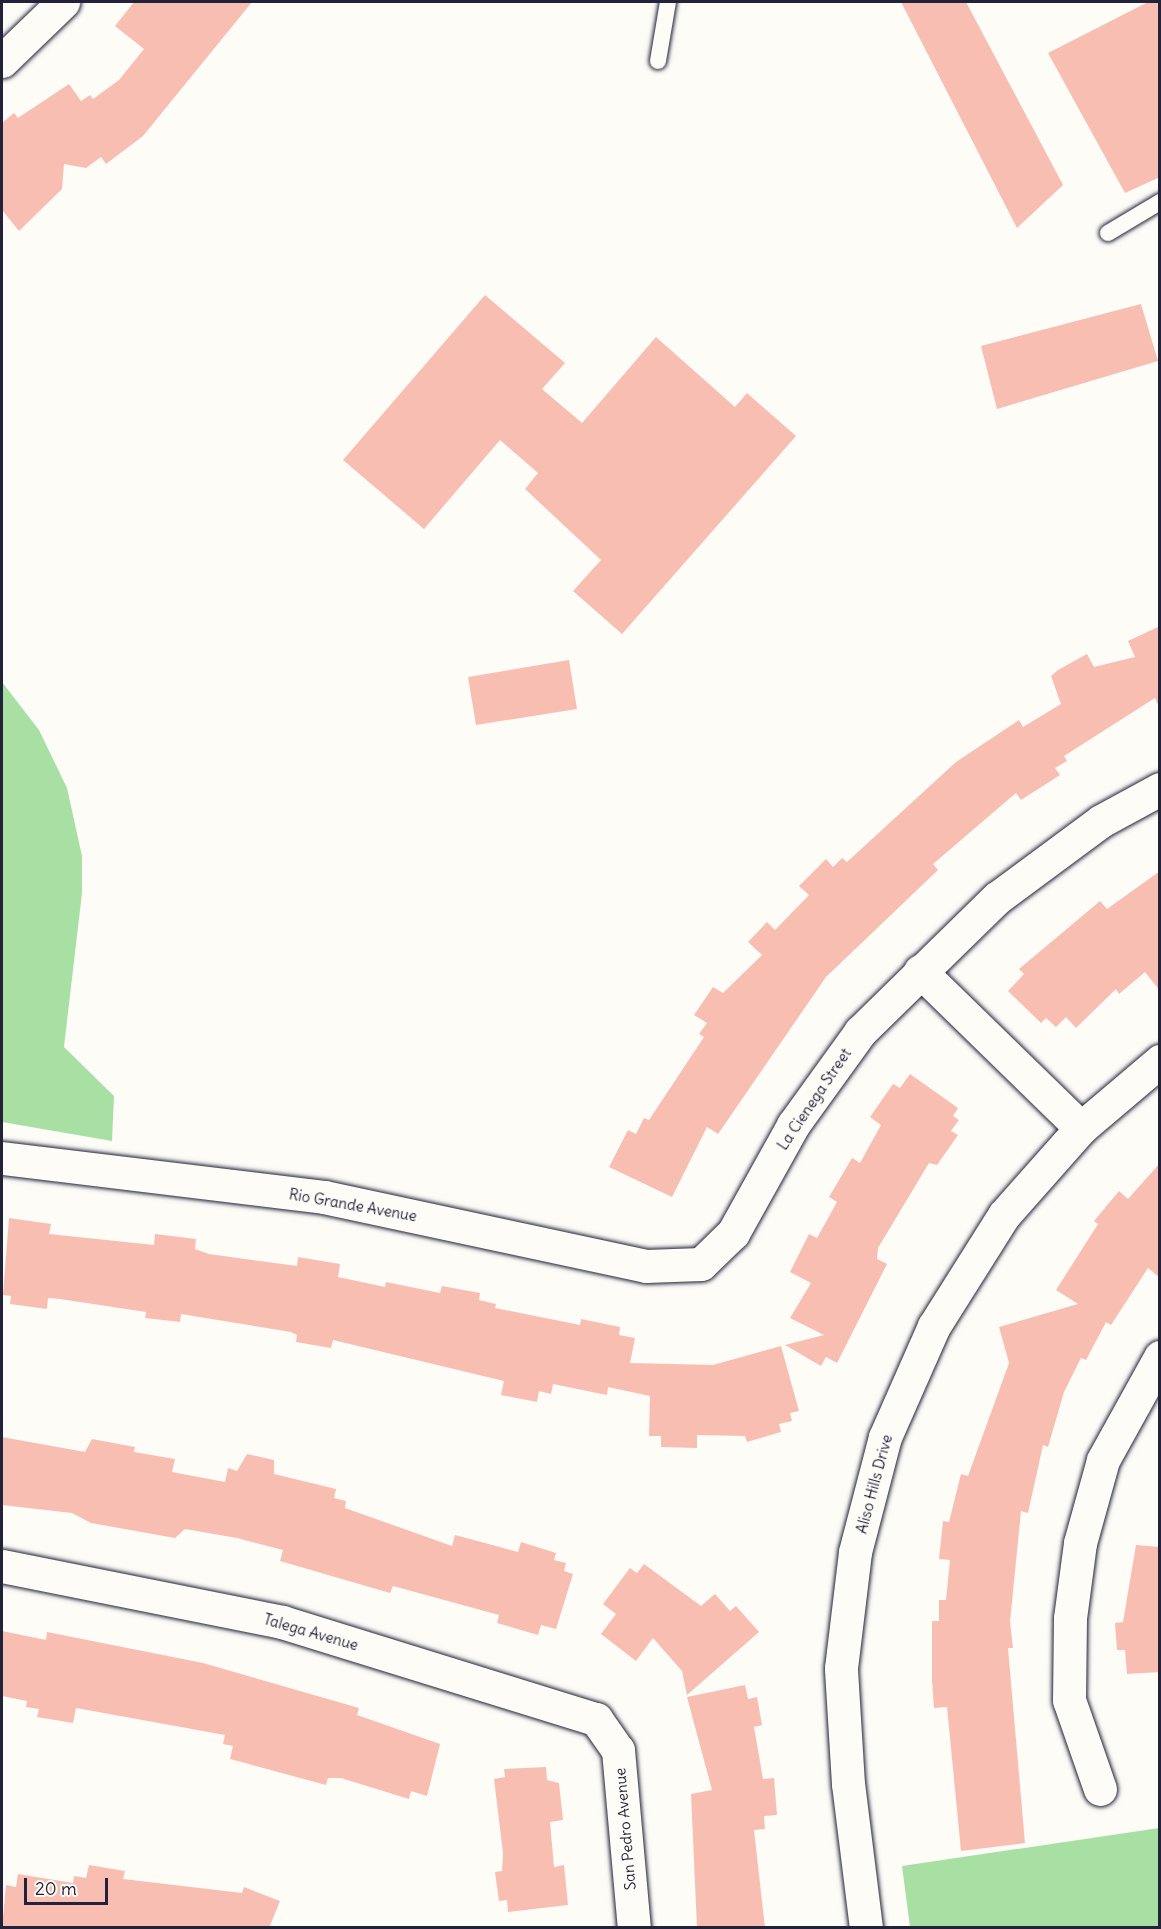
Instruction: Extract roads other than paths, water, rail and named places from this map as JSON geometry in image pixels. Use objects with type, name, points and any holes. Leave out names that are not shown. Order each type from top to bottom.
[{"type":"street","points":[[2,61],[54,5]]},
{"type":"street","name":"La Cienega Street","points":[[701,1264],[732,1233],[793,1125],[860,1032],[997,898],[1101,821],[1160,789]]},
{"type":"street","points":[[920,971],[1081,1128]]},
{"type":"street","name":"Aliso Hills Drive","points":[[866,1928],[848,1784],[842,1668],[855,1552],[885,1437],[934,1326],[1004,1215],[1081,1128],[1160,1061]]},
{"type":"street","name":"Rio Grande Avenue","points":[[2,1158],[324,1197],[646,1266],[701,1264]]},
{"type":"street","points":[[1100,1789],[1069,1700],[1070,1618],[1080,1543],[1103,1460],[1150,1393],[1160,1357]]},
{"type":"street","name":"Talega Avenue","points":[[2,1566],[282,1622],[580,1711],[608,1732]]},
{"type":"street","name":"San Pedro Avenue","points":[[608,1732],[618,1750],[634,1928]]},
{"type":"lane","points":[[658,61],[668,2]]},
{"type":"lane","points":[[1108,233],[1160,202]]}]
